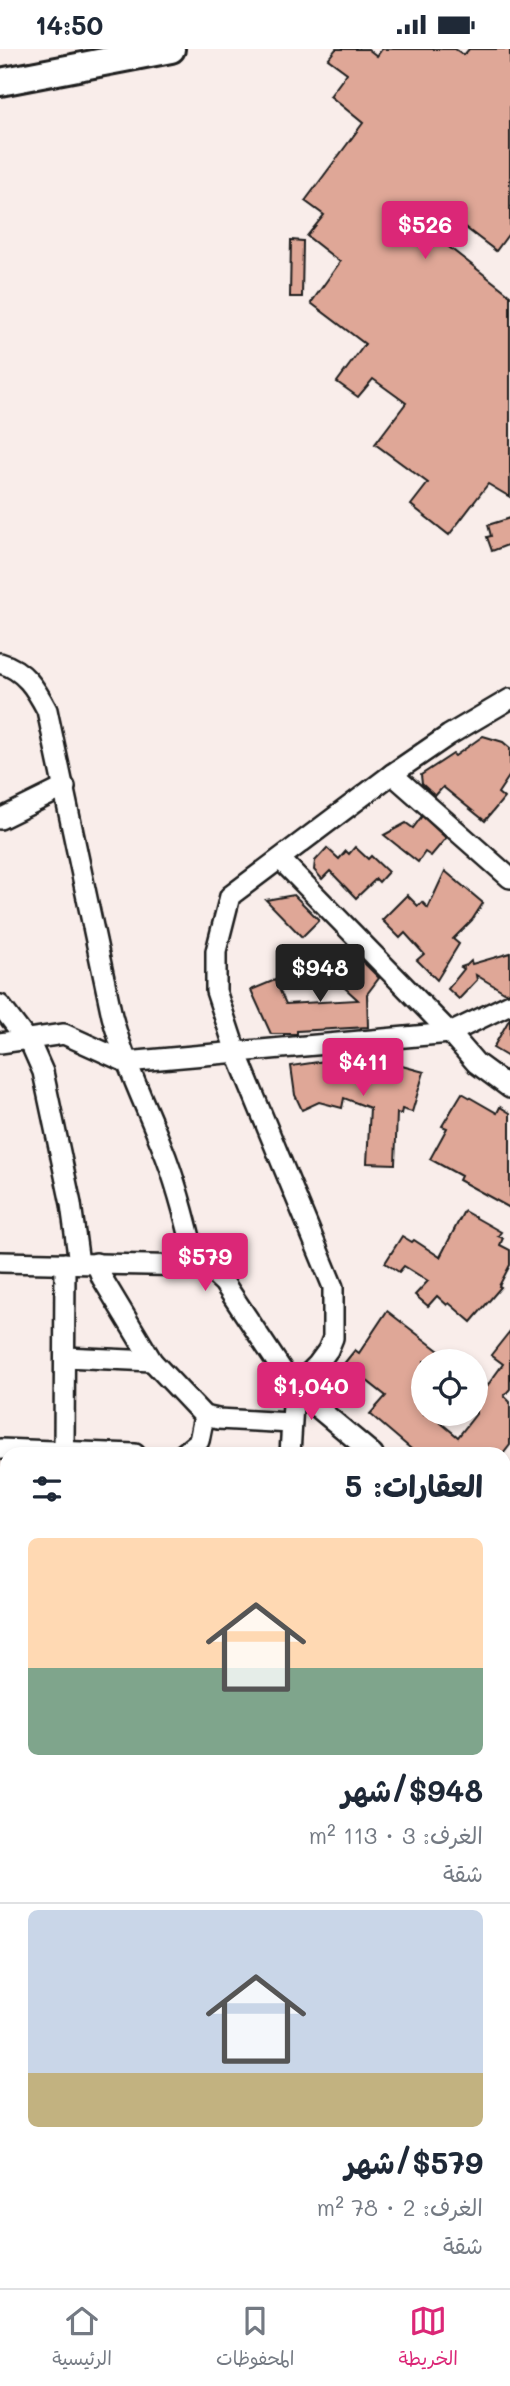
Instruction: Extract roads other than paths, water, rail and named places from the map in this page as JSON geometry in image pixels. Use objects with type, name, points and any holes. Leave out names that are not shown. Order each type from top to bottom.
[{"type":"main road","points":[[0,82],[171,49]]},
{"type":"street","points":[[0,663],[12,667],[24,676],[35,688],[47,710],[112,1016],[126,1062],[166,1157],[183,1207],[197,1266]]},
{"type":"street","points":[[290,1447],[294,1388],[317,1365],[334,1338],[333,1287],[236,1052],[216,991],[216,951],[230,896],[449,735],[510,699]]},
{"type":"street","points":[[393,775],[510,878]]},
{"type":"street","points":[[0,819],[65,787]]},
{"type":"street","points":[[280,859],[476,1063],[510,1088]]},
{"type":"street","points":[[0,1042],[64,1034],[126,1062],[450,1033],[510,1004]]},
{"type":"street","points":[[0,1005],[38,1056],[71,1204],[80,1263],[65,1357],[64,1447]]},
{"type":"street","points":[[0,1262],[197,1266],[212,1272],[225,1283],[294,1388],[365,1447]]},
{"type":"street","points":[[80,1263],[102,1278],[152,1361],[204,1416],[291,1423]]},
{"type":"street","points":[[65,1357],[152,1361]]},
{"type":"street","points":[[192,1447],[199,1441],[204,1416]]}]
